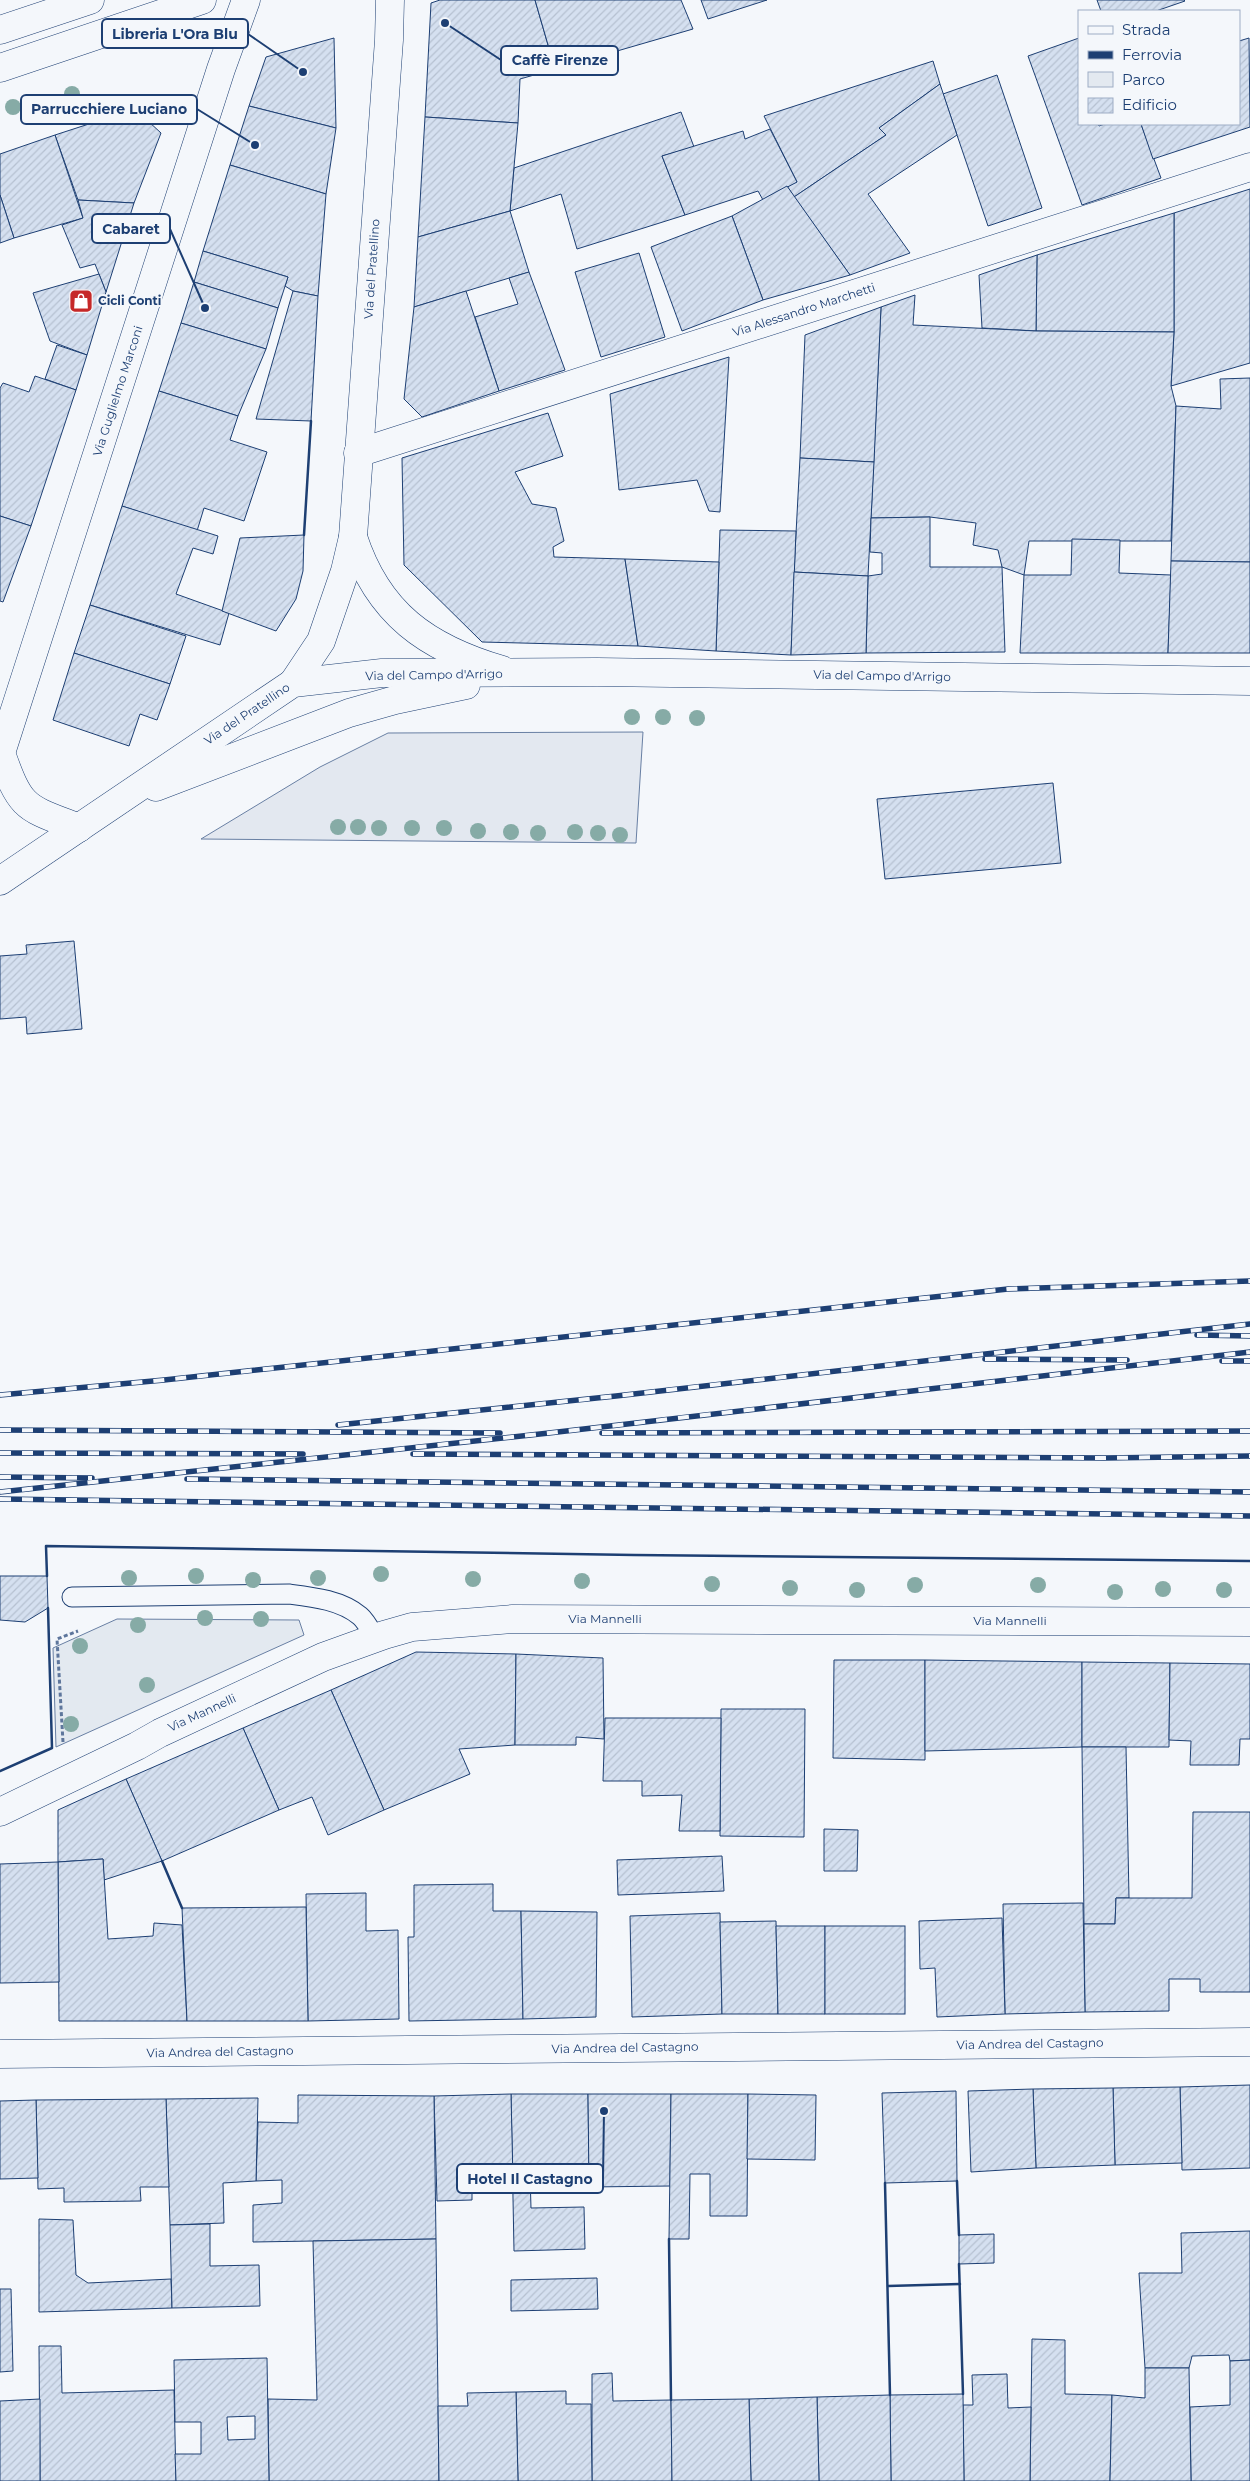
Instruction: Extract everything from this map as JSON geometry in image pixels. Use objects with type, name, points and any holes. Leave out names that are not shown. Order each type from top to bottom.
[{"type":"street","points":[[0,30],[90,0]]},
{"type":"street","points":[[0,68],[202,0]]},
{"type":"street","name":"Via Guglielmo Marconi","points":[[78,828],[35,810],[24,803],[12,783],[1,755],[221,69],[246,0]]},
{"type":"street","name":"Via del Pratellino","points":[[0,881],[293,683],[321,640],[353,537],[389,40],[390,0]]},
{"type":"street","name":"Via Alessandro Marchetti","points":[[358,453],[1250,167]]},
{"type":"street","name":"Via del Pratellino","points":[[353,537],[367,575],[376,589],[387,603],[414,629],[437,645],[470,661],[515,674]]},
{"type":"street","name":"Via del Campo d'Arrigo","points":[[293,683],[382,673],[515,674],[597,672],[1250,681]]},
{"type":"street","name":"Via del Campo d'Arrigo","points":[[316,725],[395,700],[515,674]]},
{"type":"street","name":"Via del Pratellino","points":[[119,800],[197,772],[316,725]]},
{"type":"street","name":"Via Mannelli","points":[[0,1812],[160,1733],[305,1666],[375,1638],[412,1627],[513,1619],[1250,1622]]},
{"type":"street","name":"Via Andrea del Castagno","points":[[0,2054],[1250,2042]]},
{"type":"lane","points":[[72,1597],[289,1594],[311,1597],[341,1605],[360,1616],[375,1638]]},
{"type":"path","points":[[64,1750],[57,1640],[83,1629]]},
{"type":"green space","points":[[117,1619],[299,1620],[304,1635],[56,1747],[53,1648]]},
{"type":"shaded area","points":[[643,732],[636,843],[201,839],[320,767],[388,733]]},
{"type":"building","points":[[440,0],[535,0],[555,69],[520,79],[518,123],[425,117],[431,3]]},
{"type":"building","points":[[535,0],[681,0],[693,29],[555,69]]},
{"type":"building","points":[[701,0],[767,0],[708,19]]},
{"type":"building","points":[[1097,0],[1185,1],[1159,10],[1101,10]]},
{"type":"building","points":[[334,38],[336,128],[249,106],[266,57]]},
{"type":"building","points":[[1078,38],[1078,125],[1141,125],[1161,178],[1082,205],[1028,56]]},
{"type":"building","points":[[1249,38],[1250,127],[1153,159],[1141,125],[1240,125],[1240,41]]},
{"type":"building","points":[[933,61],[940,84],[879,128],[886,135],[794,197],[787,186],[797,182],[764,116]]},
{"type":"building","points":[[997,75],[1042,208],[988,226],[943,94]]},
{"type":"building","points":[[940,84],[957,135],[868,194],[910,253],[850,275],[794,197],[886,135],[879,128]]},
{"type":"building","points":[[249,106],[336,128],[326,194],[230,165]]},
{"type":"building","points":[[135,109],[161,133],[134,203],[78,200],[55,135]]},
{"type":"building","points":[[681,112],[694,147],[662,156],[685,215],[577,249],[561,194],[510,211],[514,168]]},
{"type":"building","points":[[425,117],[518,123],[510,211],[418,237]]},
{"type":"building","points":[[770,129],[797,182],[763,200],[758,191],[685,215],[662,156],[743,131],[745,139]]},
{"type":"building","points":[[55,135],[83,218],[14,238],[0,195],[0,154]]},
{"type":"building","points":[[230,165],[326,194],[318,296],[293,291],[285,286],[288,277],[203,251]]},
{"type":"building","points":[[787,186],[850,275],[763,300],[732,216]]},
{"type":"building","points":[[1250,189],[1250,363],[1171,386],[1174,332],[1174,213]]},
{"type":"building","points":[[0,195],[14,238],[0,243]]},
{"type":"building","points":[[78,200],[134,203],[106,292],[95,264],[80,268],[62,225],[83,218]]},
{"type":"building","points":[[510,211],[529,272],[414,307],[418,237]]},
{"type":"building","points":[[1174,213],[1174,332],[1036,331],[1037,255]]},
{"type":"building","points":[[732,216],[763,300],[682,331],[651,247]]},
{"type":"building","points":[[203,251],[288,277],[278,308],[194,282]]},
{"type":"building","points":[[639,253],[665,337],[601,357],[575,272]]},
{"type":"building","points":[[1037,255],[1036,331],[982,328],[979,275]]},
{"type":"building","points":[[529,272],[565,370],[499,391],[475,317],[518,304],[509,278]]},
{"type":"building","points":[[99,274],[106,292],[87,355],[50,341],[33,293]]},
{"type":"building","points":[[194,282],[278,308],[266,349],[181,323]]},
{"type":"building","points":[[293,291],[318,296],[311,421],[256,419]]},
{"type":"building","points":[[466,291],[499,391],[422,417],[404,399],[414,307]]},
{"type":"building","points":[[915,295],[913,325],[1036,331],[1174,332],[1171,386],[1176,406],[1171,541],[1029,541],[1024,575],[1002,567],[998,550],[973,545],[976,523],[930,517],[871,518],[881,307]]},
{"type":"building","points":[[881,307],[874,462],[800,458],[805,335]]},
{"type":"building","points":[[181,323],[266,349],[238,416],[159,391]]},
{"type":"building","points":[[57,345],[87,355],[76,390],[45,379]]},
{"type":"building","points":[[729,357],[720,512],[709,511],[697,480],[619,490],[610,394]]},
{"type":"building","points":[[35,376],[76,390],[31,526],[0,516],[0,388],[3,383],[29,392]]},
{"type":"building","points":[[1250,378],[1250,562],[1171,561],[1176,406],[1221,409],[1220,379]]},
{"type":"building","points":[[159,391],[238,416],[230,440],[267,452],[244,521],[204,508],[197,531],[122,506]]},
{"type":"building","points":[[548,413],[563,456],[515,472],[532,504],[556,508],[564,541],[553,547],[554,557],[625,559],[638,646],[482,642],[404,565],[402,458]]},
{"type":"building","points":[[800,458],[874,462],[868,576],[794,572]]},
{"type":"building","points":[[122,506],[218,536],[213,554],[193,548],[176,594],[229,613],[220,645],[90,605]]},
{"type":"building","points":[[0,516],[31,526],[3,602],[0,601]]},
{"type":"building","points":[[930,517],[930,567],[1002,567],[1005,652],[866,653],[868,576],[882,574],[882,553],[870,552],[871,518]]},
{"type":"building","points":[[720,530],[796,531],[791,655],[716,651]]},
{"type":"building","points":[[304,535],[303,571],[296,599],[276,631],[222,611],[240,538]]},
{"type":"building","points":[[1072,539],[1120,540],[1119,573],[1171,575],[1168,653],[1020,653],[1024,575],[1071,575]]},
{"type":"building","points":[[625,559],[719,562],[716,651],[638,646]]},
{"type":"building","points":[[1171,561],[1250,562],[1250,653],[1168,653]]},
{"type":"building","points":[[794,572],[868,576],[866,653],[791,655]]},
{"type":"building","points":[[90,605],[186,636],[170,684],[74,653]]},
{"type":"building","points":[[74,653],[170,684],[157,720],[140,714],[129,746],[53,720]]},
{"type":"building","points":[[1053,783],[1061,863],[885,879],[877,799]]},
{"type":"building","points":[[74,941],[82,1029],[27,1034],[26,1017],[0,1019],[0,956],[27,954],[26,945]]},
{"type":"building","points":[[0,1576],[47,1576],[48,1608],[25,1622],[0,1620]]},
{"type":"building","points":[[416,1652],[516,1654],[515,1745],[459,1749],[470,1774],[384,1810],[331,1690]]},
{"type":"building","points":[[516,1654],[603,1658],[604,1739],[576,1737],[576,1745],[515,1745]]},
{"type":"building","points":[[834,1660],[925,1660],[925,1760],[833,1758]]},
{"type":"building","points":[[925,1660],[1082,1662],[1082,1747],[925,1751]]},
{"type":"building","points":[[1082,1662],[1170,1663],[1169,1747],[1082,1747]]},
{"type":"building","points":[[1170,1663],[1250,1664],[1250,1739],[1240,1739],[1239,1765],[1190,1765],[1191,1741],[1169,1740]]},
{"type":"building","points":[[331,1690],[384,1810],[328,1835],[312,1797],[279,1810],[243,1728]]},
{"type":"building","points":[[721,1709],[805,1709],[804,1837],[720,1836]]},
{"type":"building","points":[[605,1718],[721,1718],[720,1831],[679,1831],[682,1795],[642,1796],[642,1781],[603,1781]]},
{"type":"building","points":[[243,1728],[279,1810],[162,1861],[126,1779]]},
{"type":"building","points":[[1082,1747],[1126,1747],[1129,1898],[1116,1898],[1115,1924],[1084,1924]]},
{"type":"building","points":[[126,1779],[162,1861],[104,1880],[103,1859],[58,1862],[58,1810]]},
{"type":"building","points":[[1193,1812],[1250,1812],[1250,1992],[1200,1992],[1200,1979],[1169,1979],[1169,2011],[1085,2012],[1084,1924],[1115,1924],[1116,1898],[1192,1898]]},
{"type":"building","points":[[824,1829],[858,1830],[857,1871],[824,1871]]},
{"type":"building","points":[[722,1856],[724,1891],[618,1895],[617,1860]]},
{"type":"building","points":[[103,1859],[108,1939],[153,1936],[154,1923],[182,1925],[187,2021],[59,2021],[58,1862]]},
{"type":"building","points":[[58,1862],[59,1982],[0,1983],[0,1864]]},
{"type":"building","points":[[493,1884],[493,1911],[521,1911],[523,2019],[409,2021],[408,1937],[414,1937],[414,1885]]},
{"type":"building","points":[[366,1893],[366,1931],[398,1930],[399,2019],[308,2021],[306,1894]]},
{"type":"building","points":[[1083,1903],[1085,2012],[1005,2014],[1003,1904]]},
{"type":"building","points":[[306,1907],[308,2021],[187,2021],[182,1908]]},
{"type":"building","points":[[521,1911],[597,1912],[596,2017],[523,2019]]},
{"type":"building","points":[[720,1913],[722,2014],[632,2017],[630,1916]]},
{"type":"building","points":[[1002,1918],[1005,2014],[937,2017],[935,1968],[920,1969],[919,1921]]},
{"type":"building","points":[[776,1921],[778,2014],[722,2014],[720,1922]]},
{"type":"building","points":[[776,1926],[825,1926],[825,2014],[778,2014]]},
{"type":"building","points":[[825,1926],[905,1926],[905,2014],[825,2014]]},
{"type":"building","points":[[1250,2085],[1250,2168],[1182,2170],[1180,2087]]},
{"type":"building","points":[[1180,2087],[1182,2163],[1115,2165],[1113,2088]]},
{"type":"building","points":[[1113,2088],[1115,2165],[1036,2168],[1033,2089]]},
{"type":"building","points":[[1033,2089],[1036,2168],[971,2172],[968,2091]]},
{"type":"building","points":[[956,2091],[957,2181],[885,2183],[882,2093]]},
{"type":"building","points":[[511,2094],[588,2094],[589,2172],[530,2174],[531,2208],[584,2207],[585,2249],[514,2251]]},
{"type":"building","points":[[511,2094],[513,2180],[472,2181],[472,2200],[437,2201],[434,2096]]},
{"type":"building","points":[[588,2094],[671,2094],[670,2186],[589,2187]]},
{"type":"building","points":[[671,2094],[748,2094],[747,2216],[710,2216],[710,2174],[690,2174],[689,2239],[669,2239]]},
{"type":"building","points":[[748,2094],[816,2095],[815,2160],[747,2159]]},
{"type":"building","points":[[298,2095],[434,2096],[436,2239],[253,2242],[253,2205],[282,2203],[282,2180],[256,2181],[258,2122],[298,2123]]},
{"type":"building","points":[[258,2098],[256,2181],[223,2183],[224,2223],[170,2225],[166,2099]]},
{"type":"building","points":[[166,2099],[169,2187],[140,2187],[141,2201],[64,2202],[64,2188],[38,2189],[36,2100]]},
{"type":"building","points":[[36,2100],[38,2178],[0,2179],[0,2101]]},
{"type":"building","points":[[39,2219],[73,2220],[76,2275],[88,2283],[171,2279],[172,2308],[39,2312]]},
{"type":"building","points":[[210,2224],[210,2266],[259,2265],[260,2306],[172,2308],[170,2225]]},
{"type":"building","points":[[1250,2231],[1250,2360],[1230,2361],[1229,2355],[1192,2356],[1189,2368],[1145,2368],[1139,2273],[1182,2273],[1181,2233]]},
{"type":"building","points":[[994,2234],[994,2263],[959,2264],[959,2235]]},
{"type":"building","points":[[436,2239],[439,2481],[269,2481],[268,2399],[317,2400],[313,2241]]},
{"type":"building","points":[[597,2278],[598,2309],[511,2311],[511,2280]]},
{"type":"building","points":[[0,2289],[11,2289],[13,2371],[0,2372]]},
{"type":"building","points":[[1032,2339],[1065,2340],[1065,2394],[1112,2395],[1110,2481],[1030,2481]]},
{"type":"building","points":[[39,2346],[61,2346],[62,2393],[174,2390],[176,2481],[40,2481]]},
{"type":"building","points":[[267,2358],[269,2481],[176,2481],[175,2454],[201,2454],[201,2422],[175,2422],[174,2360]],"holes":[[[255,2416],[255,2439],[228,2440],[227,2417]]]},
{"type":"building","points":[[1250,2360],[1250,2481],[1191,2481],[1190,2407],[1230,2405],[1230,2361]]},
{"type":"building","points":[[1145,2368],[1189,2368],[1191,2481],[1110,2481],[1112,2395],[1145,2398]]},
{"type":"building","points":[[612,2373],[613,2401],[671,2400],[672,2481],[592,2481],[592,2374]]},
{"type":"building","points":[[1007,2374],[1008,2408],[1031,2407],[1030,2481],[964,2481],[963,2405],[973,2405],[972,2375]]},
{"type":"building","points":[[566,2391],[566,2404],[591,2404],[592,2481],[518,2481],[516,2392]]},
{"type":"building","points":[[516,2392],[518,2481],[439,2481],[438,2406],[468,2406],[467,2393]]},
{"type":"building","points":[[963,2394],[964,2481],[891,2481],[890,2395]]},
{"type":"building","points":[[890,2395],[891,2481],[819,2481],[817,2397]]},
{"type":"building","points":[[817,2397],[819,2481],[751,2481],[749,2399]]},
{"type":"building","points":[[40,2399],[40,2481],[0,2481],[0,2401]]},
{"type":"building","points":[[749,2399],[751,2481],[672,2481],[671,2400]]},
{"type":"railway","points":[[0,1395],[164,1380],[1008,1289],[1250,1281]]},
{"type":"railway","points":[[338,1425],[616,1396],[1250,1324]]},
{"type":"railway","points":[[1197,1335],[1250,1336]]},
{"type":"railway","points":[[0,1492],[549,1433],[1250,1352]]},
{"type":"railway","points":[[985,1359],[1127,1360]]},
{"type":"railway","points":[[1222,1361],[1250,1361]]},
{"type":"railway","points":[[0,1430],[500,1433]]},
{"type":"railway","points":[[602,1433],[1250,1431]]},
{"type":"railway","points":[[0,1453],[303,1454]]},
{"type":"railway","points":[[413,1454],[1104,1458],[1250,1456]]},
{"type":"railway","points":[[0,1477],[92,1478]]},
{"type":"railway","points":[[187,1479],[1250,1492]]},
{"type":"railway","points":[[0,1499],[1250,1516]]},
{"type":"wall","points":[[304,535],[311,421]]},
{"type":"wall","points":[[47,1576],[46,1546],[634,1555],[1250,1561]]},
{"type":"wall","points":[[0,1771],[52,1748],[48,1608]]},
{"type":"wall","points":[[162,1861],[182,1908]]},
{"type":"wall","points":[[957,2181],[959,2235]]},
{"type":"wall","points":[[885,2183],[890,2395]]},
{"type":"wall","points":[[669,2239],[671,2400]]},
{"type":"wall","points":[[959,2264],[963,2394]]},
{"type":"wall","points":[[888,2286],[960,2284]]},
{"type":"place","name":"Caffè Firenze","points":[[445,23]]},
{"type":"place","name":"Libreria L'Ora Blu","points":[[303,72]]},
{"type":"place","name":"Parrucchiere Luciano","points":[[255,145]]},
{"type":"place","name":"Cicli Conti","points":[[81,301]]},
{"type":"place","name":"Cabaret","points":[[205,308]]},
{"type":"place","name":"Hotel Il Castagno","points":[[604,2111]]}]
